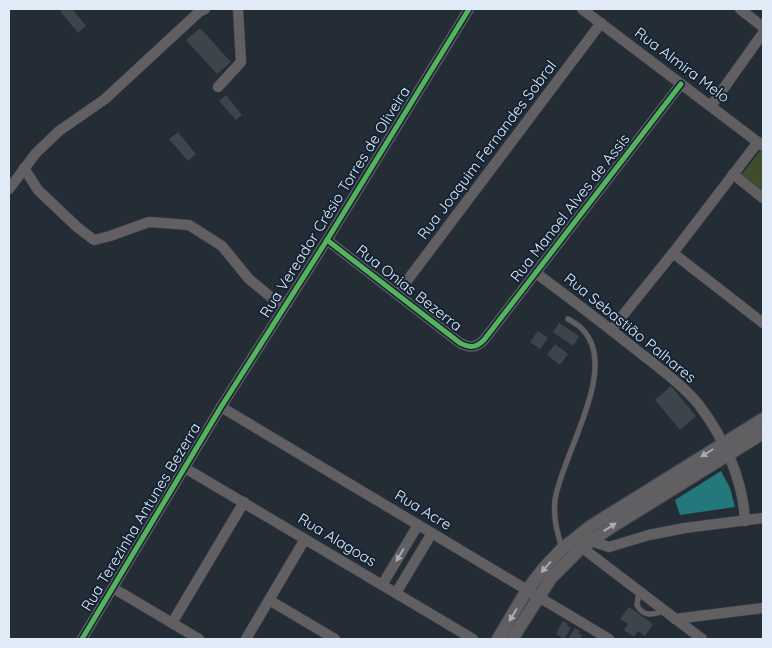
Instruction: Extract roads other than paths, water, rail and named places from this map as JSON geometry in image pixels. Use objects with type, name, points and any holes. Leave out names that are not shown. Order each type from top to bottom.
[{"type":"street","points":[[9,189],[36,153],[59,131],[105,99],[199,12],[205,9]]},
{"type":"street","points":[[218,88],[241,62],[238,9]]},
{"type":"street","name":"Rua Vereador Crésio Torres de Oliveira","points":[[221,407],[327,240],[469,9]]},
{"type":"street","name":"Rua Almira Melo","points":[[582,9],[760,144]]},
{"type":"street","points":[[740,9],[763,26]]},
{"type":"street","name":"Rua Joaquim Fernandes Sobral","points":[[397,294],[601,24]]},
{"type":"street","points":[[711,106],[763,33]]},
{"type":"street","name":"Rua Manoel Alves de Assis","points":[[478,345],[484,340],[681,84]]},
{"type":"street","points":[[611,330],[733,174],[760,144]]},
{"type":"street","points":[[24,168],[38,190],[94,240],[149,222],[189,225],[222,246],[249,279],[272,298],[287,304]]},
{"type":"street","points":[[733,174],[763,198]]},
{"type":"street","name":"Rua Onias Bezerra","points":[[327,240],[460,343],[474,347],[478,345]]},
{"type":"street","points":[[673,253],[763,322]]},
{"type":"street","name":"Rua Sebastião Palhares","points":[[536,273],[659,368],[698,404],[725,449],[737,475],[744,501],[745,521]]},
{"type":"street","name":"Rua Terezinha Antunes Bezerra","points":[[82,639],[221,407]]},
{"type":"street","name":"Rua Acre","points":[[221,407],[609,639]]},
{"type":"street","points":[[725,449],[763,419]]},
{"type":"street","points":[[498,639],[532,593],[550,578],[582,542],[591,526],[725,449],[763,433]]},
{"type":"street","name":"Rua Alagoas","points":[[185,468],[473,639]]},
{"type":"street","points":[[172,623],[244,502]]},
{"type":"street","points":[[512,639],[544,568],[562,549],[582,542],[609,547],[649,535],[684,528],[763,518]]},
{"type":"street","points":[[382,585],[418,525]]},
{"type":"street","points":[[396,593],[432,533]]},
{"type":"street","points":[[246,639],[305,539]]},
{"type":"street","points":[[582,542],[639,592],[702,639]]},
{"type":"street","points":[[113,588],[199,639]]},
{"type":"street","points":[[269,600],[335,639]]},
{"type":"street","points":[[675,619],[763,608]]},
{"type":"lane","points":[[562,549],[554,518],[556,498],[590,399],[594,376],[594,354],[590,340],[584,331],[568,319]]},
{"type":"water","points":[[721,471],[730,488],[735,507],[680,515],[675,500]]}]
